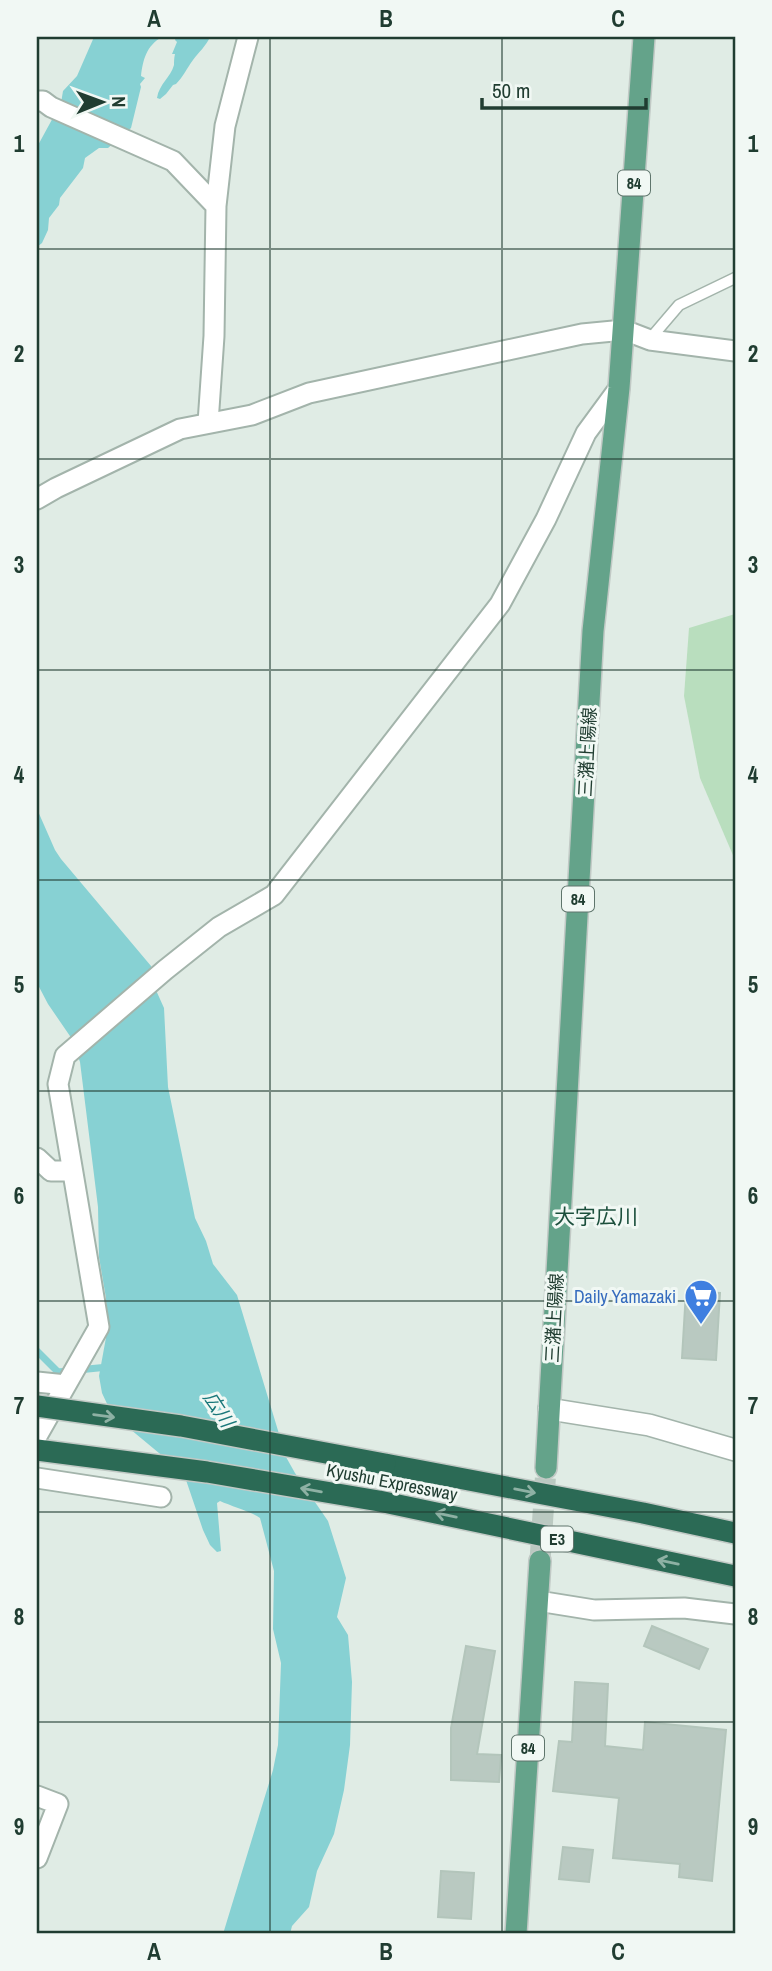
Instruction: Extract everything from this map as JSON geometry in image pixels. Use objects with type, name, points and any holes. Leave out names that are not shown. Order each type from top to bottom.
[{"type":"highway","name":"Kyushu Expressway","points":[[37,1406],[181,1426],[643,1513],[735,1533]]},
{"type":"highway","name":"Kyushu Expressway","points":[[37,1450],[207,1472],[379,1501],[735,1576]]},
{"type":"main road","name":"三潴上陽線","points":[[546,1468],[593,631],[619,388],[645,37]]},
{"type":"main road","name":"84","points":[[516,1934],[540,1561]]},
{"type":"street","points":[[208,422],[214,336],[216,205],[225,126],[248,37]]},
{"type":"street","points":[[44,104],[173,161],[216,205]]},
{"type":"street","points":[[37,499],[180,429],[252,415],[309,393],[582,334],[624,330],[650,340],[735,351]]},
{"type":"street","points":[[37,1436],[99,1327],[58,1084],[65,1056],[164,970],[219,927],[274,895],[500,604],[546,519],[586,433],[619,388]]},
{"type":"street","points":[[37,1158],[51,1171],[72,1171]]},
{"type":"street","points":[[37,1382],[66,1385]]},
{"type":"street","points":[[549,1409],[649,1425],[735,1450]]},
{"type":"street","points":[[37,1478],[161,1497]]},
{"type":"street","points":[[538,1601],[594,1610],[684,1608],[735,1614]]},
{"type":"street","points":[[37,1796],[58,1804],[37,1858]]},
{"type":"lane","points":[[650,340],[679,305],[735,278]]},
{"type":"green space","points":[[735,614],[735,860],[700,778],[684,696],[689,628]]},
{"type":"water","points":[[94,37],[162,37],[152,45],[144,59],[141,76],[145,78],[140,84],[131,128],[108,148],[99,148],[85,158],[83,168],[60,198],[59,205],[49,218],[48,230],[37,247],[37,147],[61,103],[63,91],[77,76]]},
{"type":"water","points":[[176,37],[210,37],[176,84],[160,99],[157,98],[158,93],[174,65],[175,54],[172,54],[177,42]]},
{"type":"water","name":"広川","points":[[37,809],[61,859],[151,966],[155,988],[164,1008],[168,1087],[195,1218],[213,1264],[237,1295],[286,1457],[328,1521],[346,1578],[337,1617],[348,1635],[352,1682],[350,1745],[344,1790],[334,1834],[317,1871],[309,1907],[292,1926],[290,1934],[223,1934],[273,1770],[278,1745],[281,1663],[273,1629],[274,1571],[260,1518],[247,1511],[220,1501],[217,1503],[221,1551],[217,1552],[210,1545],[186,1480],[171,1463],[109,1408],[102,1393],[99,1376],[107,1332],[106,1298],[99,1257],[98,1207],[80,1062],[72,1039],[37,983]]},
{"type":"building","name":"Daily Yamazaki","points":[[686,1291],[720,1293],[716,1360],[682,1358]]},
{"type":"building","points":[[652,1626],[708,1649],[699,1669],[644,1646]]},
{"type":"building","points":[[466,1646],[495,1651],[477,1754],[501,1755],[499,1782],[451,1780],[451,1728]]},
{"type":"building","points":[[575,1682],[608,1684],[605,1746],[643,1750],[645,1722],[726,1730],[712,1881],[679,1877],[680,1864],[613,1858],[619,1798],[553,1791],[559,1741],[572,1742]]},
{"type":"building","points":[[563,1847],[593,1850],[589,1882],[559,1879]]},
{"type":"building","points":[[441,1871],[474,1873],[471,1919],[438,1917]]},
{"type":"waterway","points":[[37,1351],[58,1372],[108,1367]]},
{"type":"tunnel","points":[[540,1561],[546,1468]]},
{"type":"place","name":"Daily Yamazaki","points":[[701,1326]]},
{"type":"district","name":"大字広川","points":[[596,1216]]}]
